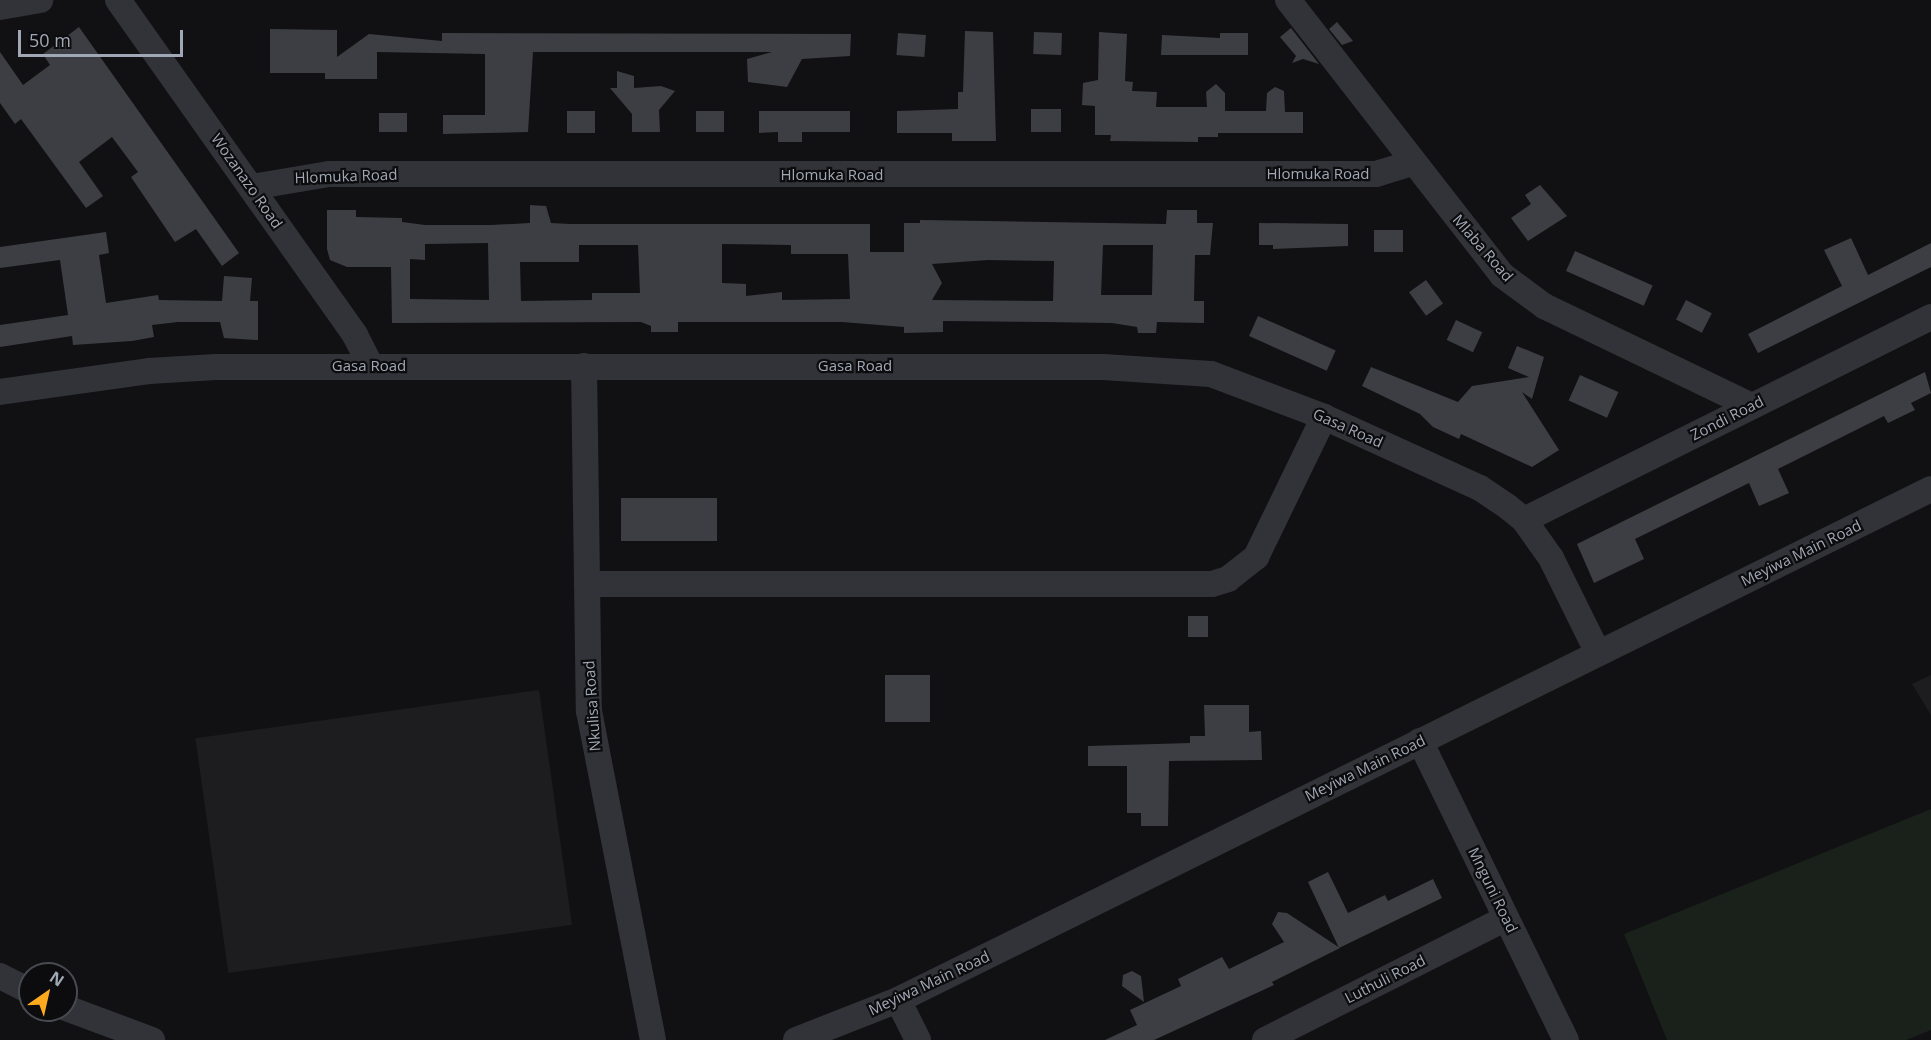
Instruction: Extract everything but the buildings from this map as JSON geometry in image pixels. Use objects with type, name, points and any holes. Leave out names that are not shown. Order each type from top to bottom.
[{"type":"street","points":[[0,7],[40,0]]},
{"type":"street","name":"Wozanazo Road","points":[[118,0],[355,334],[370,366]]},
{"type":"street","name":"Mlaba Road","points":[[1288,0],[1412,163],[1502,274],[1525,294],[1752,406]]},
{"type":"street","name":"Hlomuka Road","points":[[252,187],[329,174],[1376,174],[1412,163]]},
{"type":"street","name":"Zondi Road","points":[[1524,520],[1931,317]]},
{"type":"street","name":"Gasa Road","points":[[0,392],[149,371],[370,366],[1173,368],[1257,388],[1480,488],[1524,520],[1551,558],[1598,653]]},
{"type":"street","name":"Nkulisa Road","points":[[584,366],[589,711],[595,755],[653,1040]]},
{"type":"street","points":[[587,584],[1212,584],[1228,579],[1256,557],[1324,417]]},
{"type":"street","name":"Meyiwa Main Road","points":[[795,1040],[898,1000],[1931,489]]},
{"type":"street","name":"Mnguni Road","points":[[1420,741],[1566,1040]]},
{"type":"street","name":"Luthuli Road","points":[[1265,1040],[1506,918]]},
{"type":"street","points":[[0,976],[18,985]]},
{"type":"street","points":[[898,1000],[918,1040]]},
{"type":"street","points":[[78,1012],[152,1040]]},
{"type":"shaded area","points":[[1931,675],[1931,715],[1912,684]]},
{"type":"shaded area","points":[[539,690],[572,925],[228,973],[195,738]]},
{"type":"shaded area","points":[[1931,809],[1931,1030],[1906,1040],[1667,1040],[1624,934]]}]
